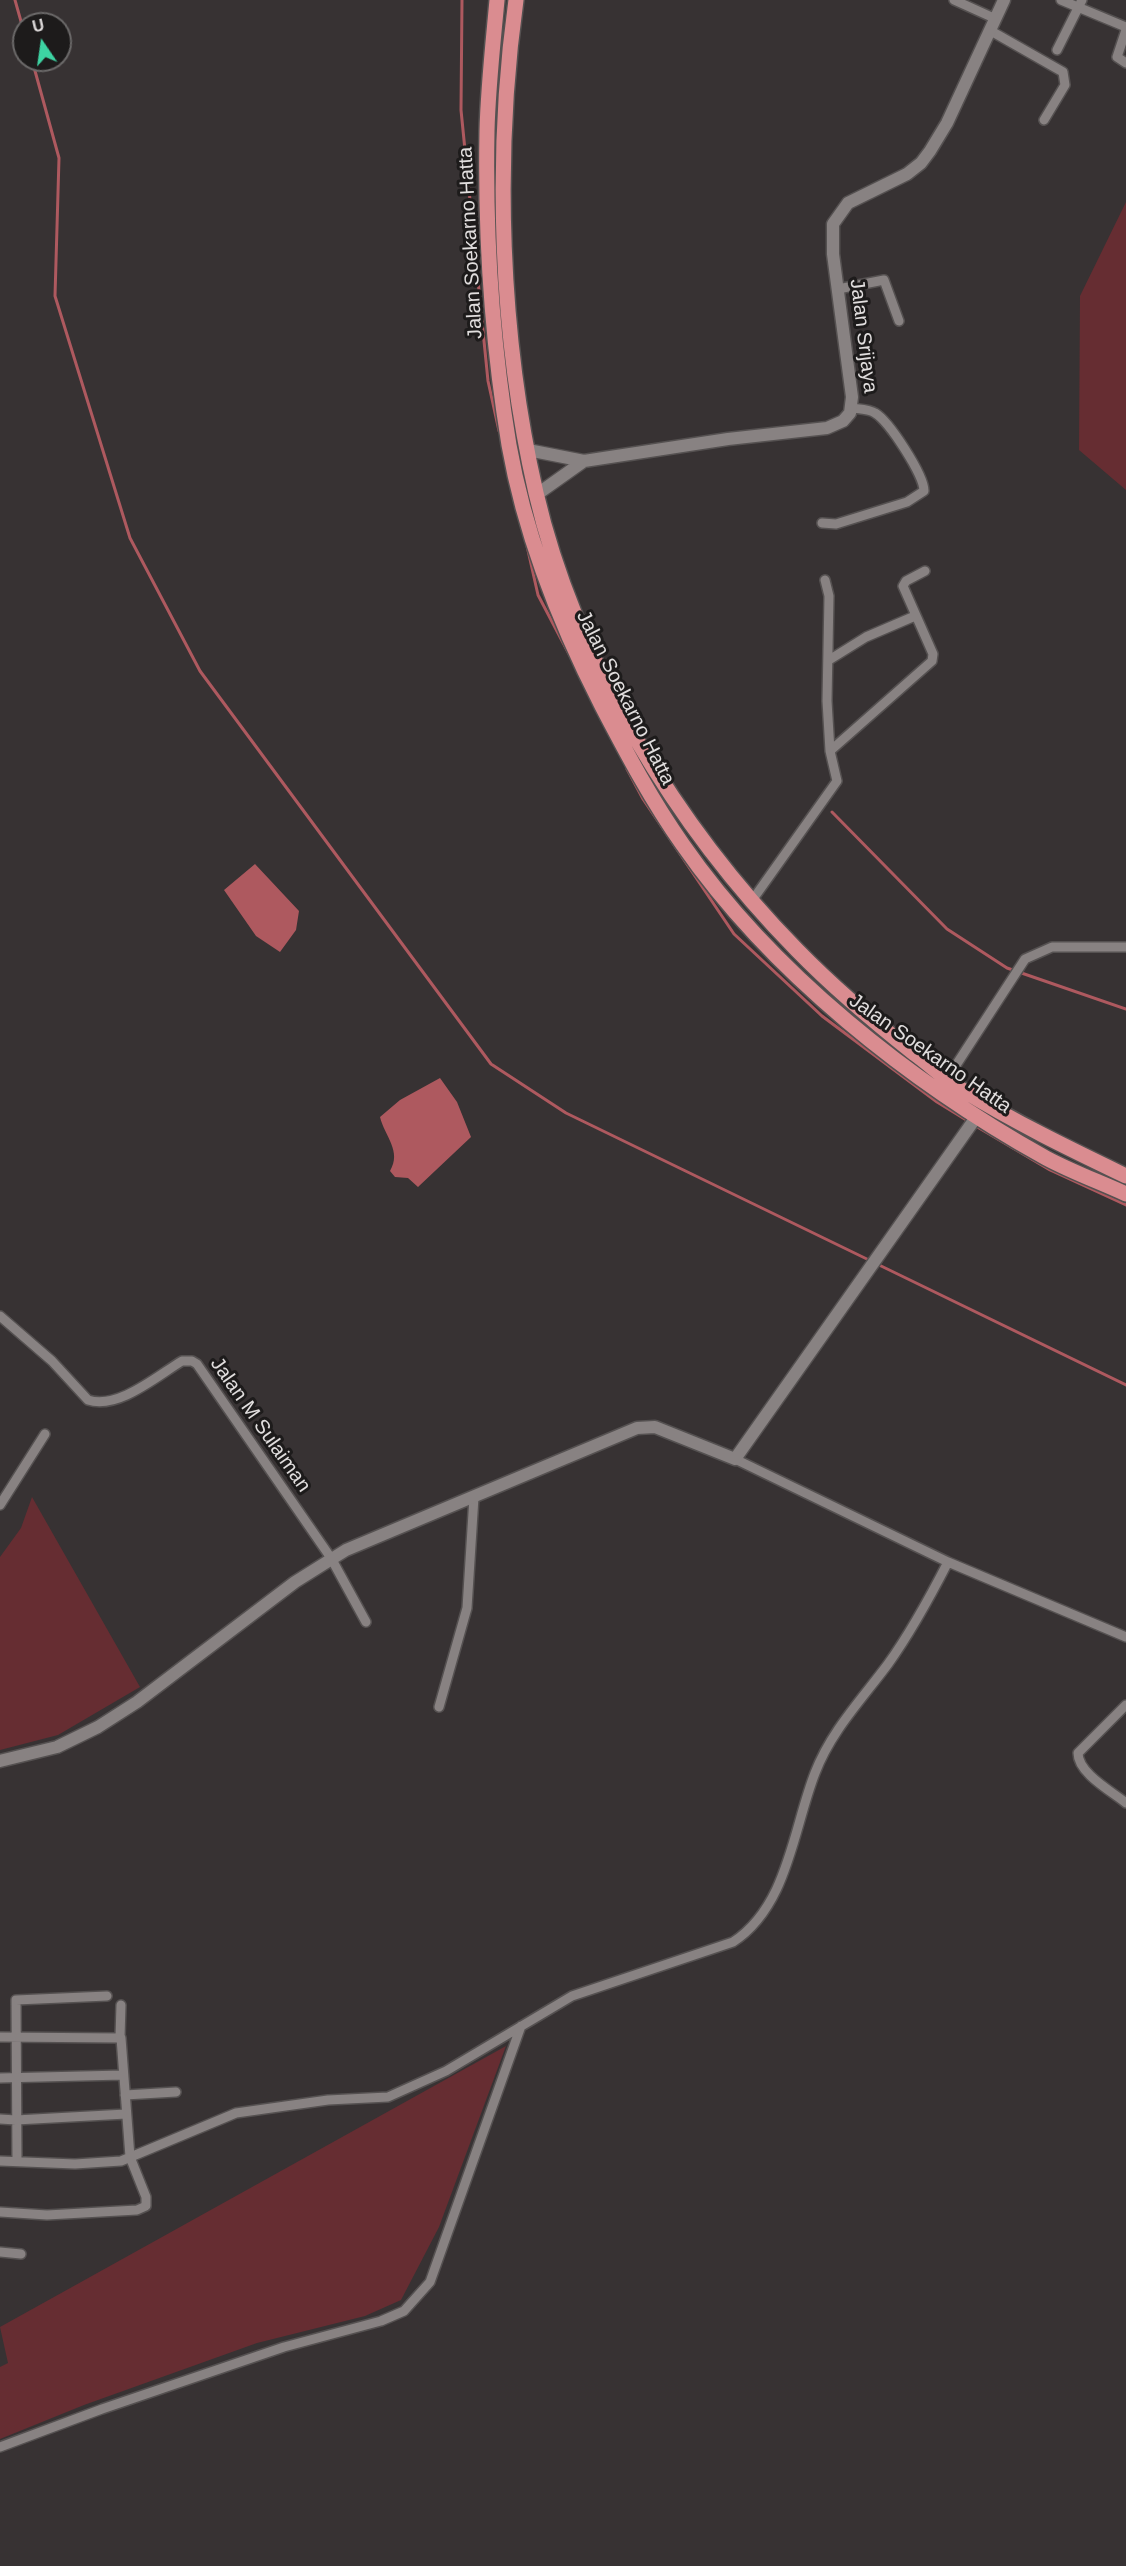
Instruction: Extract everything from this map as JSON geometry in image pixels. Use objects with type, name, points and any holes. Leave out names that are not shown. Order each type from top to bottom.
[{"type":"highway","name":"Jalan Soekarno Hatta","points":[[496,0],[487,137],[492,310],[512,456],[523,505],[558,616],[635,770],[684,847],[745,922],[835,1013],[976,1118],[1048,1159],[1126,1194]]},
{"type":"highway","name":"Jalan Soekarno Hatta","points":[[516,0],[508,55],[503,210],[507,294],[536,495],[579,625],[605,679],[672,797],[751,902],[859,1010],[947,1078],[1052,1140],[1126,1176]]},
{"type":"street","points":[[954,0],[1063,72],[1065,85],[1044,120]]},
{"type":"street","name":"Jalan Srijaya","points":[[536,495],[584,461],[728,439],[827,428],[843,421],[852,408],[832,234],[837,216],[848,203],[907,174],[921,163],[947,123],[1004,0]]},
{"type":"street","points":[[1062,0],[1081,4],[1126,28],[1117,57],[1126,63]]},
{"type":"street","points":[[1057,50],[1081,4]]},
{"type":"street","points":[[838,289],[884,280],[898,321]]},
{"type":"street","points":[[822,523],[836,524],[907,502],[924,491],[922,480],[913,462],[874,412],[852,408]]},
{"type":"street","points":[[528,450],[584,461]]},
{"type":"street","points":[[830,751],[932,661],[933,654],[903,584],[925,571]]},
{"type":"street","points":[[751,902],[837,782],[830,751],[829,596],[825,580]]},
{"type":"street","points":[[829,660],[866,637],[915,616]]},
{"type":"street","points":[[947,1078],[1025,959],[1052,947],[1126,947]]},
{"type":"street","points":[[735,1459],[976,1118]]},
{"type":"street","name":"Jalan M Sulaiman","points":[[0,1316],[52,1360],[88,1400],[96,1402],[115,1401],[182,1361],[192,1360],[332,1558]]},
{"type":"street","points":[[0,1761],[57,1747],[98,1727],[137,1702],[295,1582],[332,1558],[359,1544],[643,1426],[655,1427],[735,1459],[948,1562],[1126,1637]]},
{"type":"street","points":[[0,1505],[45,1434]]},
{"type":"street","points":[[439,1707],[467,1608],[474,1497]]},
{"type":"street","points":[[332,1558],[366,1622]]},
{"type":"street","points":[[0,2161],[75,2164],[121,2161],[236,2113],[327,2100],[388,2097],[446,2071],[500,2041],[572,1996],[733,1942],[747,1932],[783,1874],[815,1773],[827,1747],[847,1715],[901,1645],[948,1562]]},
{"type":"street","points":[[1126,1705],[1083,1747],[1078,1753],[1078,1761],[1126,1803]]},
{"type":"street","points":[[17,2161],[16,1999],[107,1996]]},
{"type":"street","points":[[0,2212],[47,2215],[136,2210],[146,2206],[146,2197],[130,2157],[120,2037],[121,2005]]},
{"type":"street","points":[[0,2447],[102,2409],[284,2348],[335,2335],[405,2311],[430,2282],[521,2026]]},
{"type":"street","points":[[0,2037],[15,2039],[120,2037]]},
{"type":"street","points":[[0,2078],[123,2075]]},
{"type":"street","points":[[125,2095],[176,2092]]},
{"type":"street","points":[[0,2119],[126,2114]]},
{"type":"street","points":[[0,2252],[21,2254]]},
{"type":"shaded area","points":[[1126,202],[1126,490],[1079,450],[1080,296]]},
{"type":"shaded area","points":[[255,864],[299,911],[296,930],[280,952],[256,936],[224,890]]},
{"type":"shaded area","points":[[440,1078],[457,1102],[471,1137],[418,1187],[408,1178],[395,1177],[390,1171],[394,1157],[393,1150],[380,1117],[400,1100]]},
{"type":"shaded area","points":[[32,1497],[140,1687],[58,1735],[0,1750],[0,1557],[21,1528]]},
{"type":"shaded area","points":[[506,2046],[439,2227],[401,2300],[365,2316],[257,2343],[84,2405],[0,2439],[0,2367],[8,2363],[0,2327]]},
{"type":"waterway","points":[[15,0],[18,12]]},
{"type":"waterway","points":[[462,0],[461,110],[488,381],[499,431]]},
{"type":"waterway","points":[[35,72],[59,158],[55,296],[130,538],[200,671],[491,1064],[566,1113],[871,1261]]},
{"type":"waterway","points":[[527,546],[538,595],[570,656]]},
{"type":"waterway","points":[[627,769],[643,799],[734,934],[822,1016],[937,1102],[968,1121]]},
{"type":"waterway","points":[[832,812],[947,929],[1007,968],[1126,1009]]},
{"type":"waterway","points":[[974,1125],[1050,1170],[1126,1205]]},
{"type":"waterway","points":[[877,1264],[1126,1385]]}]
